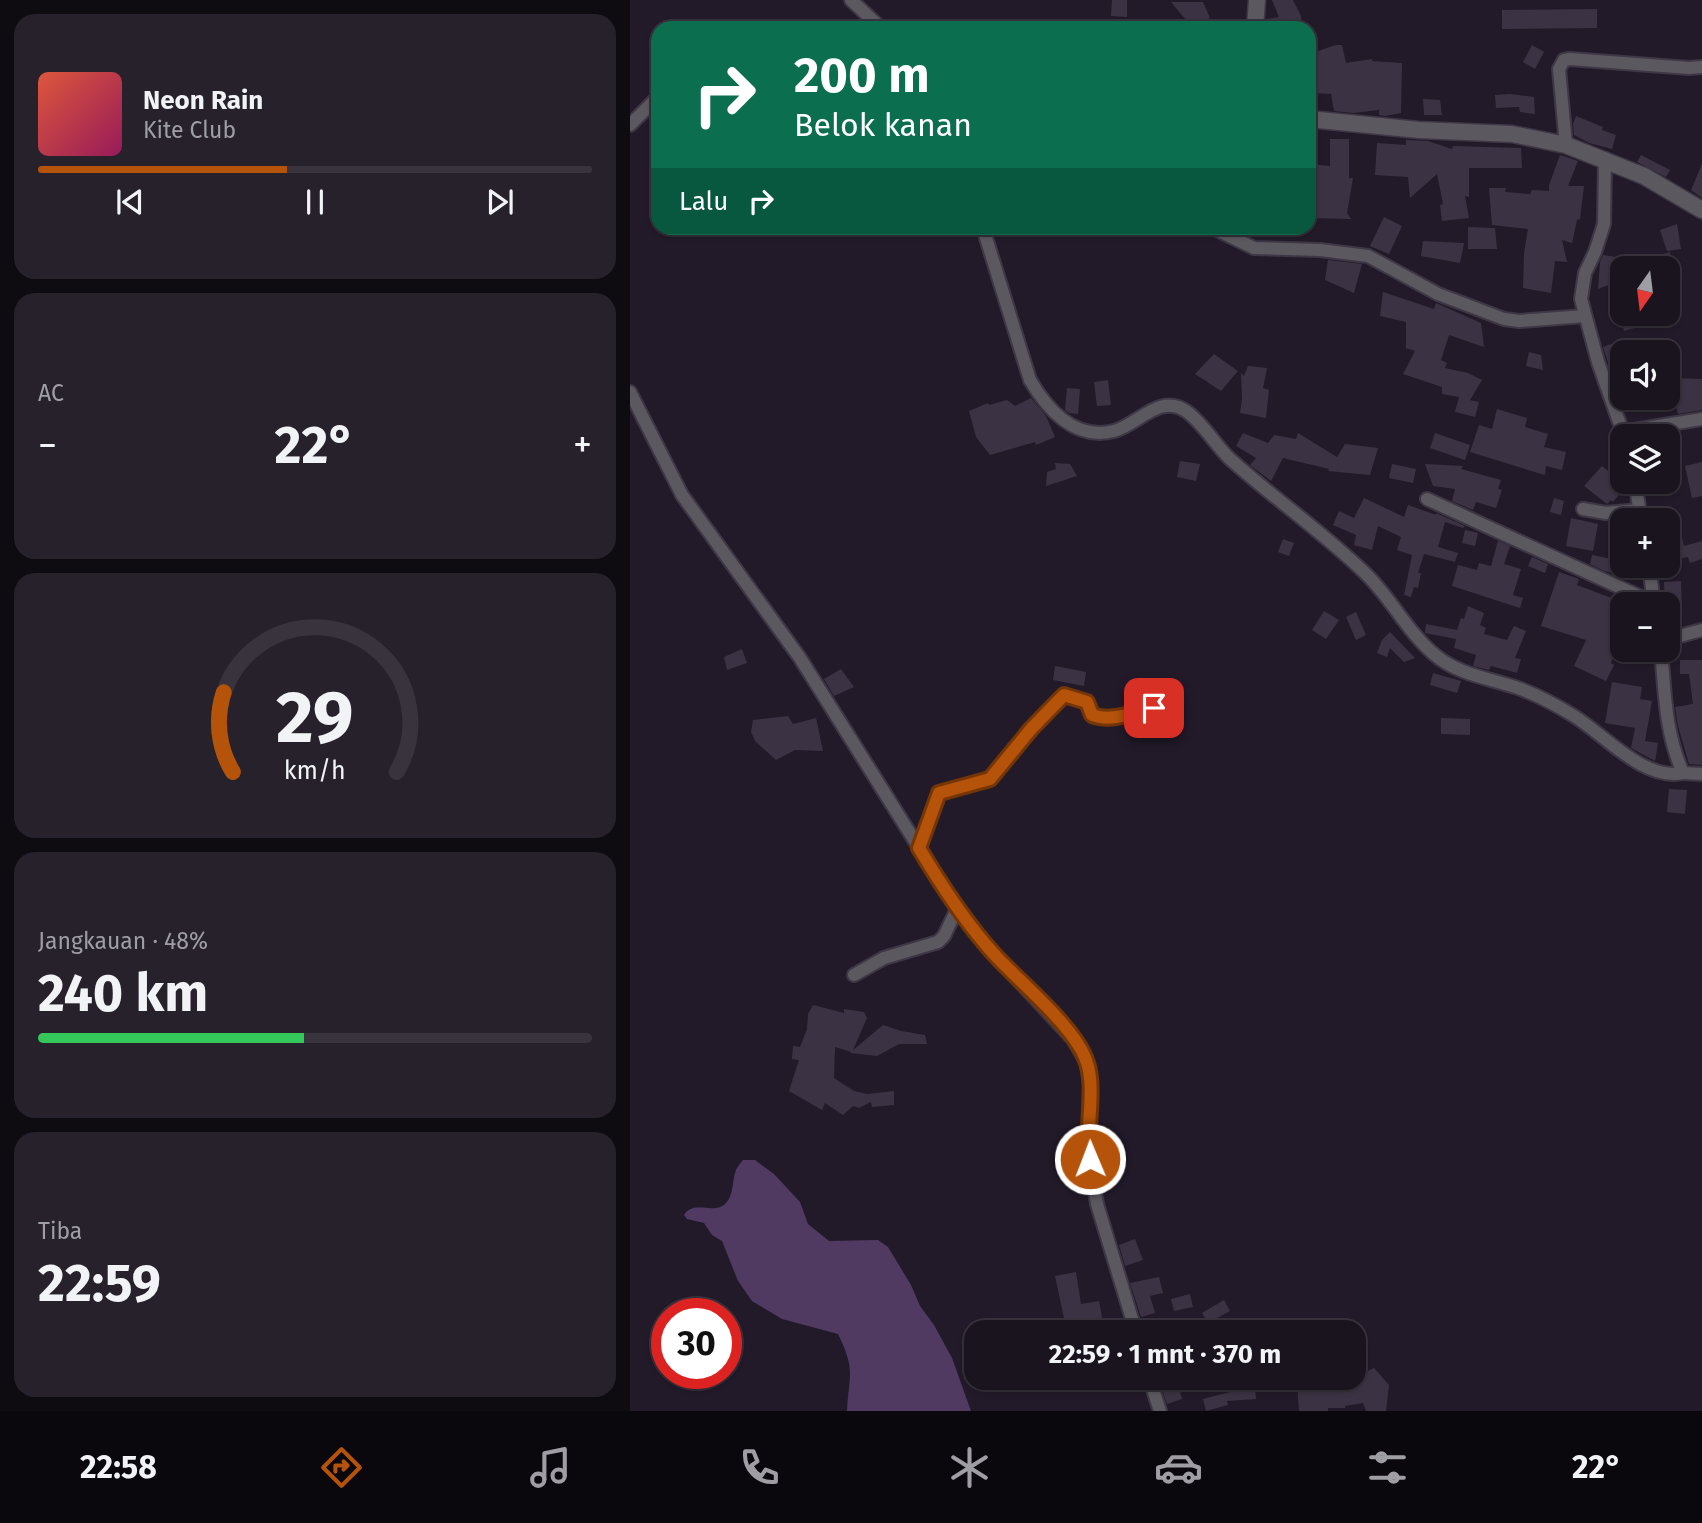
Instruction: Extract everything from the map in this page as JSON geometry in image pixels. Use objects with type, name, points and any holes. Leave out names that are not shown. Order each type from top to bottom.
[{"type":"street","points":[[851,0],[874,21]]},
{"type":"street","points":[[1256,21],[1257,0]]},
{"type":"street","points":[[1566,145],[1559,69],[1564,60],[1702,67]]},
{"type":"street","points":[[630,124],[651,104]]},
{"type":"street","points":[[1316,120],[1419,130],[1512,134],[1566,145],[1644,176],[1702,210]]},
{"type":"street","points":[[1605,159],[1604,224],[1582,285],[1581,299],[1584,316],[1620,424]]},
{"type":"street","points":[[985,235],[1030,380],[1042,401],[1057,417],[1079,428],[1099,433],[1114,431],[1161,406],[1187,411],[1214,444],[1368,576],[1434,654],[1458,670],[1518,688],[1553,703],[1648,770],[1672,775],[1702,774]]},
{"type":"street","points":[[1227,235],[1254,248],[1320,250],[1368,256],[1438,294],[1504,319],[1519,321],[1584,316]]},
{"type":"street","points":[[630,392],[682,495],[800,657],[958,907],[992,951],[1073,1039],[1087,1063],[1090,1085],[1088,1150],[1097,1204],[1132,1320]]},
{"type":"street","points":[[1676,424],[1702,419]]},
{"type":"street","points":[[1427,499],[1630,592]]},
{"type":"street","points":[[1583,509],[1610,513]]},
{"type":"street","points":[[1680,636],[1702,630]]},
{"type":"street","points":[[1662,662],[1668,730],[1683,773]]},
{"type":"street","points":[[919,848],[939,793],[990,779],[1031,729],[1064,695],[1087,702],[1092,715],[1098,717],[1124,717],[1139,710],[1170,705]]},
{"type":"street","points":[[855,975],[884,958],[938,942],[944,936],[958,907]]},
{"type":"street","points":[[1153,1390],[1160,1411]]},
{"type":"shaded area","points":[[743,1160],[755,1160],[774,1174],[800,1202],[808,1224],[829,1241],[878,1240],[888,1247],[952,1358],[971,1411],[847,1411],[849,1365],[838,1334],[782,1319],[752,1301],[738,1281],[722,1241],[712,1235],[704,1223],[687,1219],[684,1215],[693,1208],[716,1208],[726,1203],[736,1169]]},
{"type":"building","points":[[1112,0],[1127,0],[1127,17],[1111,16]]},
{"type":"building","points":[[1272,0],[1293,0],[1301,21],[1266,21],[1279,17]]},
{"type":"building","points":[[1171,2],[1203,2],[1210,18],[1187,21]]},
{"type":"building","points":[[1597,9],[1597,28],[1502,29],[1502,10]]},
{"type":"building","points":[[1342,45],[1346,63],[1372,59],[1402,63],[1401,113],[1385,116],[1379,115],[1379,110],[1353,113],[1334,111],[1331,94],[1316,93],[1316,52]]},
{"type":"building","points":[[1532,45],[1544,52],[1535,69],[1523,62]]},
{"type":"building","points":[[1495,95],[1534,97],[1535,114],[1520,112],[1519,107],[1496,108]]},
{"type":"building","points":[[1423,99],[1440,100],[1442,115],[1424,115]]},
{"type":"building","points":[[1576,116],[1616,135],[1612,149],[1589,143],[1574,135],[1573,124]]},
{"type":"building","points":[[1330,139],[1349,139],[1349,178],[1353,178],[1347,213],[1351,219],[1316,218],[1316,165],[1330,166]]},
{"type":"building","points":[[1406,140],[1428,141],[1452,149],[1453,146],[1521,148],[1522,168],[1469,168],[1469,197],[1465,196],[1469,218],[1442,221],[1440,205],[1443,204],[1437,174],[1410,198],[1408,177],[1375,175],[1377,143],[1406,145]]},
{"type":"building","points":[[1560,155],[1578,161],[1568,186],[1584,186],[1580,219],[1577,220],[1572,243],[1562,240],[1567,262],[1555,261],[1551,293],[1523,288],[1528,229],[1492,225],[1489,188],[1506,188],[1505,192],[1530,194],[1532,190],[1549,191]]},
{"type":"building","points":[[1641,155],[1670,170],[1666,177],[1637,162]]},
{"type":"building","points":[[1702,164],[1702,198],[1691,190]]},
{"type":"building","points":[[1384,217],[1402,226],[1389,254],[1370,246]]},
{"type":"building","points":[[1677,224],[1681,249],[1667,251],[1660,230]]},
{"type":"building","points":[[1468,227],[1495,228],[1497,249],[1468,249]]},
{"type":"building","points":[[1423,241],[1464,243],[1460,263],[1421,256]]},
{"type":"building","points":[[1603,255],[1610,256],[1610,284],[1598,289]]},
{"type":"building","points":[[1328,260],[1362,264],[1354,293],[1325,280]]},
{"type":"building","points":[[1383,292],[1434,309],[1436,303],[1481,323],[1484,347],[1449,335],[1441,360],[1447,363],[1445,368],[1468,373],[1482,380],[1470,400],[1479,402],[1475,417],[1455,412],[1459,397],[1442,394],[1442,387],[1403,374],[1415,351],[1406,348],[1406,322],[1380,316]]},
{"type":"building","points":[[1623,326],[1642,326],[1624,331]]},
{"type":"building","points":[[1610,344],[1610,369],[1603,347]]},
{"type":"building","points":[[1529,352],[1541,355],[1543,370],[1526,366]]},
{"type":"building","points":[[1214,354],[1238,371],[1221,391],[1195,374]]},
{"type":"building","points":[[1248,366],[1267,368],[1263,388],[1269,390],[1266,418],[1240,413],[1241,373],[1244,376]]},
{"type":"building","points":[[1680,378],[1702,379],[1702,410],[1678,414]]},
{"type":"building","points":[[1108,380],[1111,405],[1097,406],[1094,382]]},
{"type":"building","points":[[1067,388],[1080,389],[1078,414],[1065,410]]},
{"type":"building","points":[[1031,398],[1046,416],[1055,437],[1036,445],[1035,442],[990,455],[976,437],[969,411],[988,403],[989,405],[1007,400],[1015,406]]},
{"type":"building","points":[[1497,409],[1527,418],[1525,427],[1548,434],[1544,447],[1566,452],[1562,470],[1546,466],[1545,475],[1470,452],[1479,425],[1492,429]]},
{"type":"building","points":[[1243,433],[1268,443],[1274,435],[1296,439],[1298,433],[1337,457],[1345,444],[1378,448],[1370,475],[1328,471],[1329,469],[1283,458],[1271,481],[1250,465],[1256,458],[1236,446]]},
{"type":"building","points":[[1435,433],[1470,445],[1465,460],[1430,448]]},
{"type":"building","points":[[1180,461],[1200,464],[1196,481],[1177,477]]},
{"type":"building","points":[[1702,462],[1702,496],[1692,498],[1685,466]]},
{"type":"building","points":[[1055,463],[1070,464],[1077,476],[1046,486],[1047,472],[1056,469]]},
{"type":"building","points":[[1392,464],[1416,469],[1413,483],[1389,478]]},
{"type":"building","points":[[1425,464],[1463,466],[1461,469],[1501,480],[1498,489],[1502,490],[1496,508],[1476,502],[1473,510],[1452,501],[1455,489],[1433,486]]},
{"type":"building","points":[[1602,466],[1610,473],[1610,494],[1620,494],[1613,502],[1611,500],[1607,504],[1584,486]]},
{"type":"building","points":[[1364,498],[1404,517],[1408,505],[1436,513],[1465,526],[1463,528],[1445,522],[1438,547],[1458,553],[1455,562],[1424,554],[1418,573],[1421,573],[1418,588],[1414,587],[1411,597],[1404,595],[1412,555],[1397,550],[1401,537],[1378,526],[1372,550],[1354,545],[1356,535],[1333,525],[1339,511],[1354,518]]},
{"type":"building","points":[[1554,498],[1564,501],[1561,515],[1550,512]]},
{"type":"building","points":[[1571,518],[1598,524],[1593,551],[1566,546]]},
{"type":"building","points":[[1680,529],[1684,546],[1702,541],[1702,559],[1690,563],[1688,557],[1680,559]]},
{"type":"building","points":[[1465,530],[1478,533],[1475,546],[1462,543]]},
{"type":"building","points":[[1283,539],[1294,543],[1289,556],[1278,552]]},
{"type":"building","points":[[1498,541],[1510,546],[1504,564],[1521,569],[1513,595],[1523,598],[1520,608],[1452,586],[1458,565],[1477,570],[1479,563],[1491,566]]},
{"type":"building","points":[[1592,555],[1610,559],[1610,572],[1604,571],[1590,564]]},
{"type":"building","points":[[1532,557],[1548,564],[1545,573],[1528,566]]},
{"type":"building","points":[[1559,572],[1579,579],[1577,585],[1610,597],[1610,662],[1614,665],[1606,681],[1574,666],[1586,640],[1541,626]]},
{"type":"building","points":[[1681,581],[1682,613],[1680,592],[1664,592],[1664,582]]},
{"type":"building","points":[[1468,606],[1484,613],[1480,625],[1486,628],[1484,634],[1507,640],[1514,626],[1526,631],[1515,658],[1521,659],[1517,673],[1491,666],[1489,670],[1473,666],[1476,655],[1454,648],[1456,639],[1425,633],[1426,624],[1457,630]]},
{"type":"building","points":[[1324,611],[1339,620],[1326,639],[1312,630]]},
{"type":"building","points":[[1356,612],[1366,635],[1356,640],[1346,617]]},
{"type":"building","points":[[1390,632],[1415,658],[1404,662],[1390,648],[1387,657],[1377,653],[1382,640]]},
{"type":"building","points":[[742,649],[747,663],[727,670],[724,657]]},
{"type":"building","points":[[1702,660],[1702,765],[1689,764],[1678,726],[1675,707],[1693,704],[1689,674],[1680,674],[1680,662]]},
{"type":"building","points":[[1055,666],[1086,672],[1084,686],[1053,680]]},
{"type":"building","points":[[841,669],[854,687],[834,696],[824,679]]},
{"type":"building","points":[[1433,673],[1461,681],[1457,693],[1430,685]]},
{"type":"building","points":[[1612,682],[1642,687],[1640,699],[1652,701],[1645,741],[1658,743],[1655,761],[1631,748],[1635,728],[1605,723]]},
{"type":"building","points":[[788,716],[793,724],[816,718],[823,751],[795,750],[776,760],[755,741],[751,732],[753,720]]},
{"type":"building","points":[[1441,718],[1470,719],[1470,735],[1441,734]]},
{"type":"building","points":[[1669,789],[1687,790],[1685,814],[1667,812]]},
{"type":"building","points":[[813,1005],[844,1013],[844,1009],[864,1012],[867,1018],[853,1050],[883,1025],[925,1035],[927,1044],[899,1044],[877,1056],[850,1053],[835,1047],[834,1078],[854,1091],[867,1094],[894,1091],[894,1105],[872,1107],[871,1102],[859,1108],[853,1106],[843,1115],[825,1103],[822,1110],[789,1091],[799,1060],[792,1059],[793,1046],[800,1047],[807,1029],[808,1014]]},
{"type":"building","points":[[1108,1157],[1120,1182],[1104,1190],[1099,1162]]},
{"type":"building","points":[[1135,1239],[1143,1260],[1125,1266],[1119,1245]]},
{"type":"building","points":[[1076,1272],[1081,1304],[1099,1301],[1103,1320],[1064,1320],[1055,1276]]},
{"type":"building","points":[[1159,1277],[1163,1293],[1150,1296],[1155,1313],[1141,1317],[1130,1283]]},
{"type":"building","points":[[1190,1294],[1193,1307],[1174,1311],[1171,1299]]},
{"type":"building","points":[[1224,1300],[1230,1311],[1214,1320],[1206,1320],[1202,1313]]},
{"type":"building","points":[[1374,1368],[1389,1385],[1386,1411],[1366,1411],[1363,1403],[1345,1408],[1328,1408],[1328,1411],[1299,1411],[1298,1390],[1366,1390],[1366,1372]]},
{"type":"building","points":[[1162,1390],[1179,1390],[1182,1399],[1167,1404]]},
{"type":"building","points":[[1238,1390],[1255,1390],[1256,1399],[1227,1401],[1228,1405],[1206,1411],[1203,1399]]},
{"type":"route","points":[[1090,1159],[1090,1085],[1087,1063],[1056,1018],[992,951],[947,894],[919,848],[939,793],[990,779],[1031,729],[1064,695],[1087,702],[1092,715],[1098,717],[1124,717],[1139,710],[1154,708]]}]
